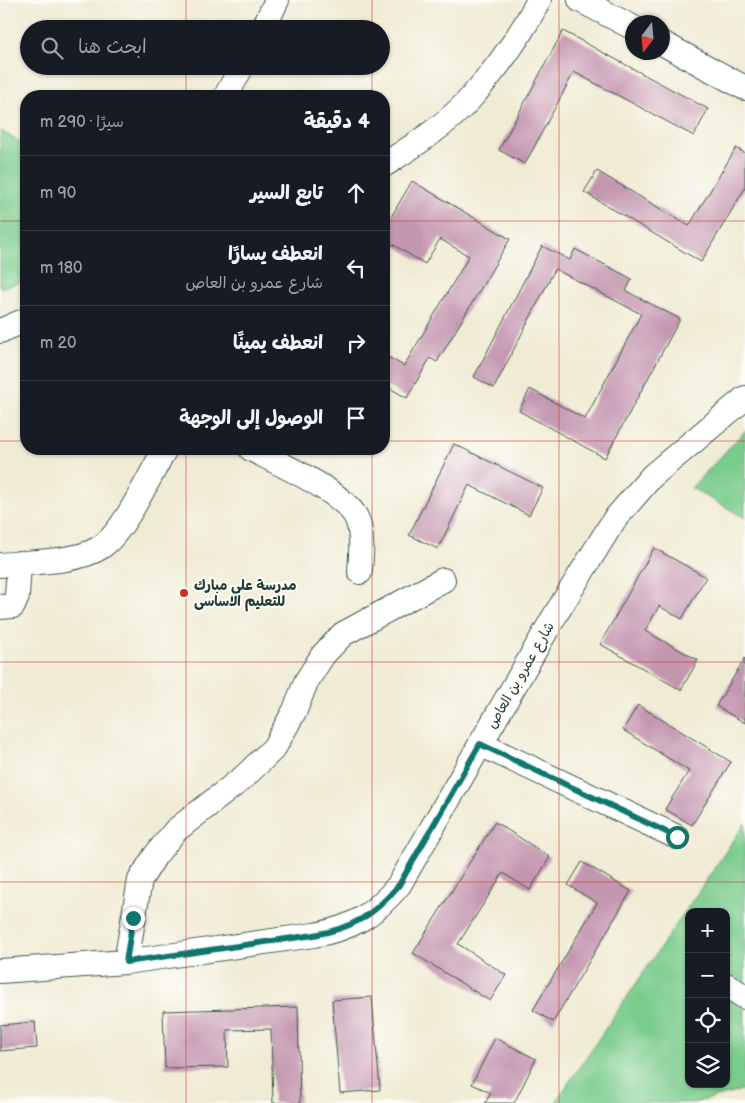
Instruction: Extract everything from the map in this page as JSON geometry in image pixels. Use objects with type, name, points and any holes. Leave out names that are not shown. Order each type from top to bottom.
[{"type":"street","points":[[267,20],[277,0]]},
{"type":"street","points":[[390,161],[423,138],[468,101],[504,55],[539,0]]},
{"type":"street","points":[[580,0],[625,23]]},
{"type":"street","points":[[670,47],[745,88]]},
{"type":"street","points":[[229,90],[237,75]]},
{"type":"street","points":[[0,330],[20,322]]},
{"type":"street","name":"شارع عمرو بن العاص","points":[[0,971],[126,962],[314,935],[339,930],[362,920],[382,905],[399,885],[554,617],[614,520],[652,476],[745,398]]},
{"type":"street","points":[[0,607],[13,606],[17,597],[10,564],[70,558],[100,548],[112,538],[123,523],[162,455]]},
{"type":"street","points":[[262,455],[340,497],[358,520],[362,542],[360,572]]},
{"type":"street","points":[[126,962],[140,880],[155,856],[175,831],[244,777],[274,748],[295,710],[306,682],[323,655],[343,634],[443,580]]},
{"type":"street","points":[[480,744],[677,837]]},
{"type":"street","points":[[730,987],[745,996]]},
{"type":"green space","points":[[0,130],[20,142],[20,283],[0,288]]},
{"type":"green space","points":[[745,431],[745,518],[691,488]]},
{"type":"green space","points":[[745,823],[745,1090],[693,1103],[555,1103],[685,911],[685,1088],[730,1088],[730,908],[687,908]]},
{"type":"building","points":[[563,31],[708,109],[694,136],[574,72],[525,164],[499,150]]},
{"type":"building","points":[[736,148],[745,153],[745,188],[701,262],[584,192],[597,171],[689,226]]},
{"type":"building","points":[[412,181],[510,239],[437,362],[430,358],[407,398],[390,388],[390,358],[404,366],[469,256],[440,239],[425,264],[390,243],[390,219]]},
{"type":"building","points":[[542,246],[570,260],[575,249],[632,279],[626,291],[680,319],[605,458],[519,411],[530,389],[585,419],[641,314],[555,269],[494,388],[474,377]]},
{"type":"building","points":[[454,444],[543,488],[529,515],[469,485],[438,549],[409,535]]},
{"type":"building","points":[[654,548],[706,577],[682,619],[659,606],[645,631],[698,660],[681,690],[600,644]]},
{"type":"building","points":[[745,658],[745,723],[716,706]]},
{"type":"building","points":[[638,705],[731,762],[692,825],[665,809],[689,771],[623,730]]},
{"type":"building","points":[[495,822],[550,857],[530,890],[503,873],[458,944],[506,975],[490,1001],[413,953]]},
{"type":"building","points":[[582,862],[631,891],[553,1022],[533,1010],[597,903],[568,885]]},
{"type":"building","points":[[372,997],[380,1090],[340,1093],[332,1000]]},
{"type":"building","points":[[298,1007],[300,1103],[273,1103],[271,1029],[227,1030],[228,1067],[165,1068],[163,1011]]},
{"type":"building","points":[[35,1022],[37,1048],[0,1051],[0,1025]]},
{"type":"building","points":[[495,1038],[536,1059],[514,1103],[485,1103],[491,1093],[472,1084]]},
{"type":"place","name":"مدرسة على مبارك للتعليم الاساسى","points":[[184,593]]},
{"type":"route","points":[[133,918],[126,962],[314,935],[339,930],[362,920],[382,905],[399,885],[480,744],[677,837]]}]
